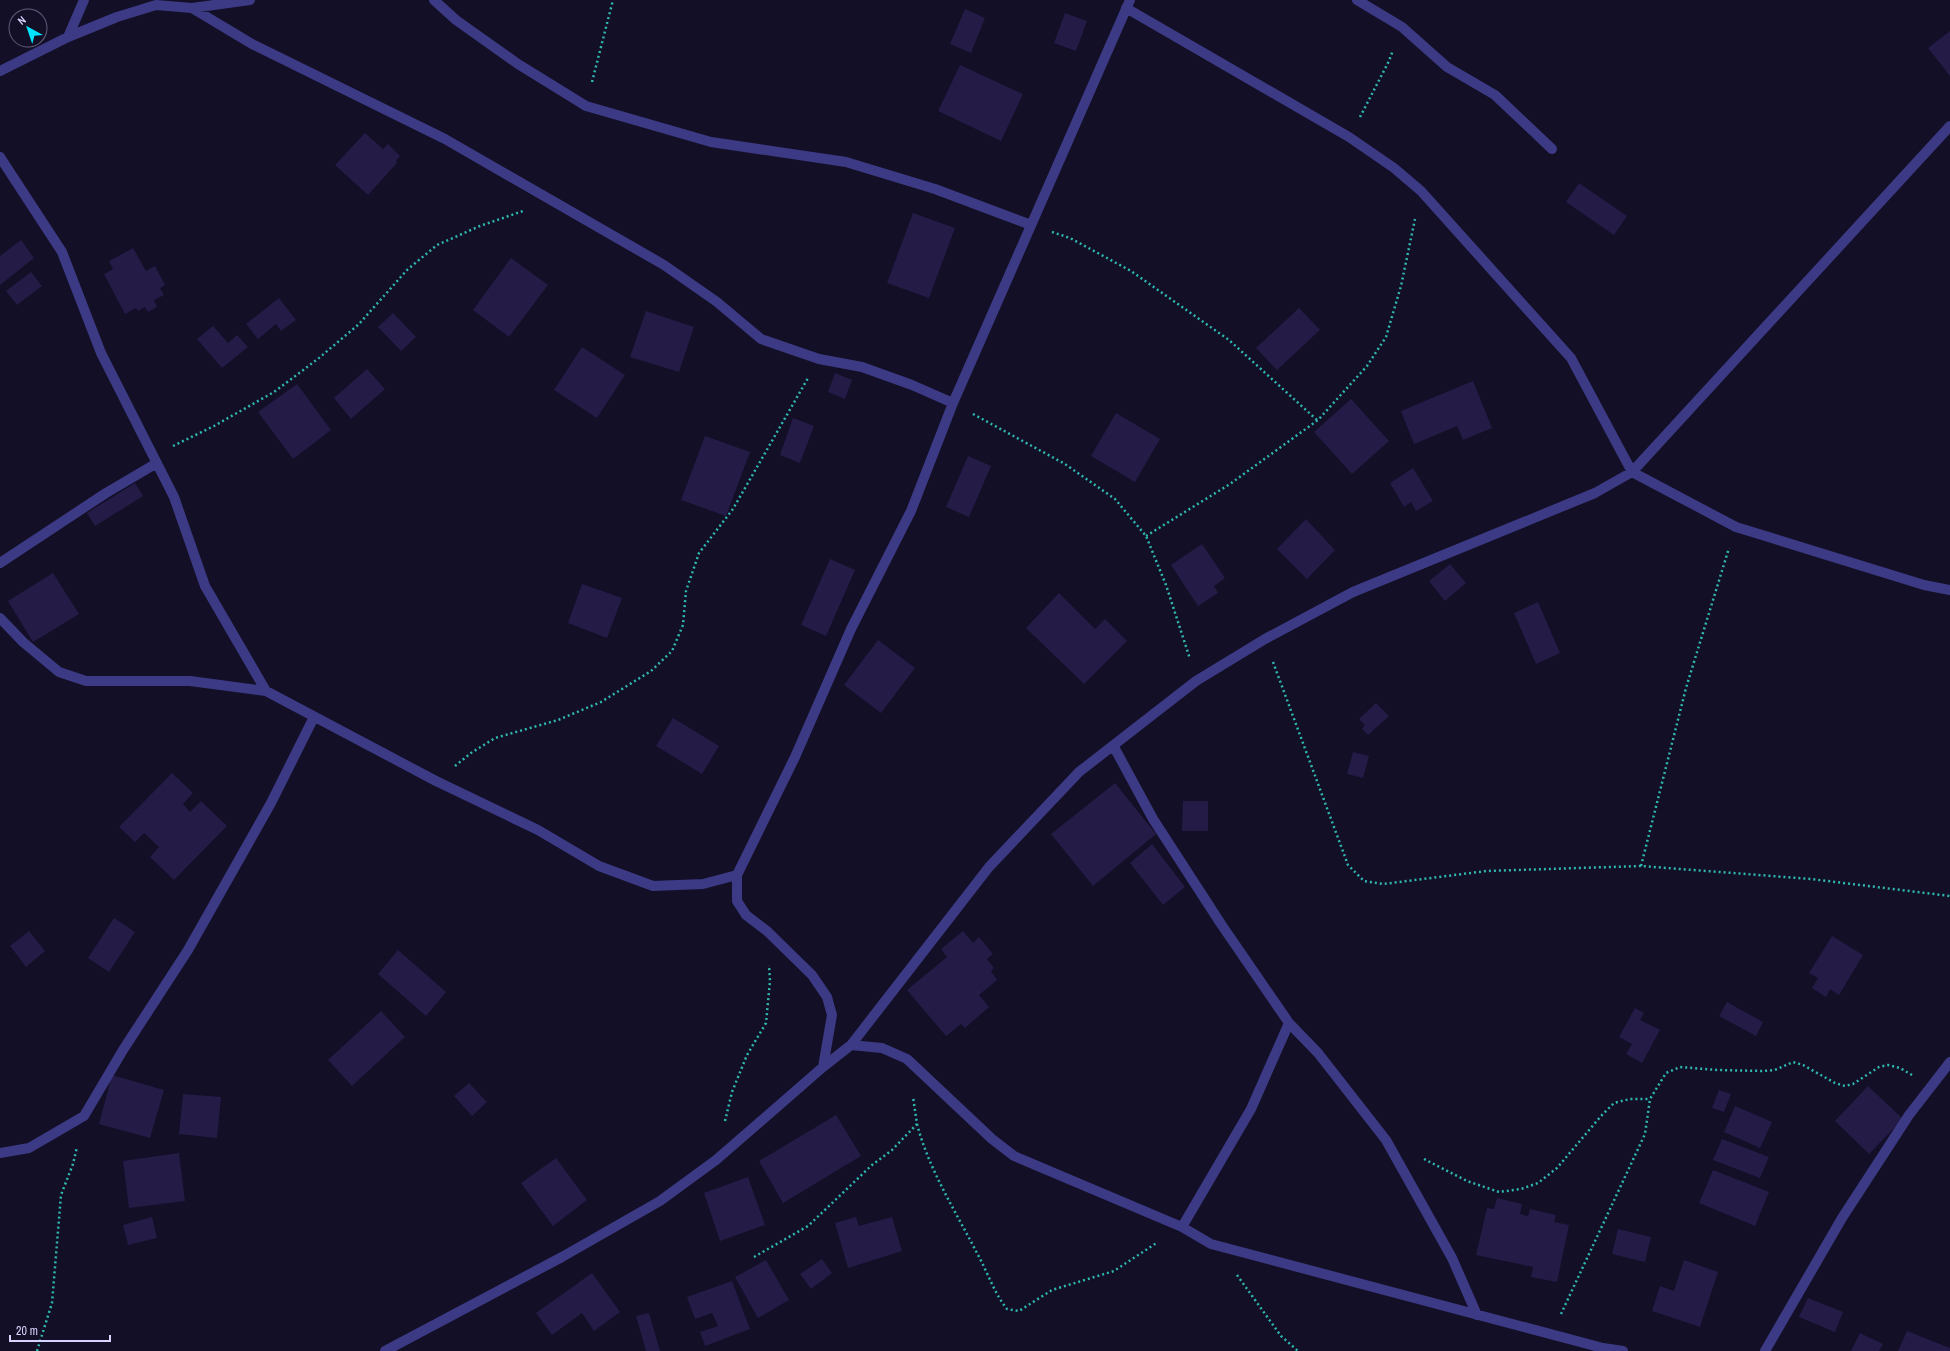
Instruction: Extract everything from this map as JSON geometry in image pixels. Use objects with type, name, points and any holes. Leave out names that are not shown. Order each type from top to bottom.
[{"type":"street","points":[[68,38],[84,0]]},
{"type":"street","points":[[0,71],[68,38],[117,17],[156,6],[192,8],[250,0]]},
{"type":"street","points":[[434,0],[456,20],[518,64],[586,106],[710,142],[846,162],[935,189],[1031,225]]},
{"type":"street","points":[[1357,0],[1402,27],[1447,67],[1495,95],[1552,150]]},
{"type":"street","points":[[823,1067],[832,1015],[827,997],[812,975],[767,931],[746,915],[742,910],[737,901],[737,875],[796,757],[851,629],[910,511],[953,403],[1128,4],[1349,137],[1394,168],[1421,192],[1570,358],[1632,472],[1736,527],[1924,585],[1950,590]]},
{"type":"street","points":[[192,8],[252,44],[445,139],[558,203],[664,265],[717,302],[761,339],[819,359],[862,367],[912,385],[953,403]]},
{"type":"street","points":[[385,1351],[562,1257],[660,1201],[716,1160],[823,1067],[851,1045],[989,867],[1080,772],[1114,747],[1196,681],[1265,639],[1353,592],[1595,493],[1632,472],[1950,126]]},
{"type":"street","points":[[0,157],[62,252],[101,353],[174,497],[206,586],[266,690]]},
{"type":"street","points":[[0,563],[155,459]]},
{"type":"street","points":[[0,618],[23,642],[59,672],[86,681],[190,681],[266,690],[436,781],[538,830],[599,866],[653,886],[703,884],[737,875]]},
{"type":"street","points":[[0,1153],[29,1148],[84,1116],[122,1050],[188,950],[271,803],[314,717]]},
{"type":"street","points":[[1114,747],[1153,818],[1221,924],[1289,1023],[1318,1053],[1386,1140],[1452,1258],[1477,1315]]},
{"type":"street","points":[[1182,1227],[1250,1109],[1289,1023]]},
{"type":"street","points":[[851,1045],[882,1048],[907,1059],[992,1139],[1014,1156],[1182,1227],[1211,1244],[1552,1335],[1603,1348],[1624,1351]]},
{"type":"street","points":[[1765,1351],[1842,1218],[1909,1115],[1950,1062]]},
{"type":"path","points":[[586,106],[613,0]]},
{"type":"path","points":[[1349,137],[1389,61],[1402,27]]},
{"type":"path","points":[[1146,536],[1230,484],[1318,420],[1367,366],[1386,337],[1400,286],[1421,192]]},
{"type":"path","points":[[155,459],[214,426],[285,383],[359,324],[407,270],[437,245],[520,211],[558,203]]},
{"type":"path","points":[[1031,225],[1070,238],[1131,271],[1229,340],[1318,420]]},
{"type":"path","points":[[436,781],[471,753],[495,738],[558,720],[601,702],[651,671],[672,651],[683,625],[686,591],[699,554],[733,509],[819,359]]},
{"type":"path","points":[[953,403],[1065,464],[1115,499],[1146,536],[1166,585],[1196,681]]},
{"type":"path","points":[[1641,866],[1686,688],[1736,527]]},
{"type":"path","points":[[1265,639],[1348,865],[1364,882],[1383,884],[1486,871],[1641,866],[1811,879],[1950,896]]},
{"type":"path","points":[[725,1122],[732,1092],[748,1055],[766,1023],[770,981],[767,931]]},
{"type":"path","points":[[907,1059],[917,1124],[924,1149],[987,1271],[999,1299],[1007,1309],[1019,1311],[1052,1290],[1114,1271],[1182,1227]]},
{"type":"path","points":[[1552,1335],[1646,1134],[1650,1099],[1666,1073],[1680,1067],[1764,1071],[1775,1070],[1793,1062],[1803,1065],[1835,1083],[1845,1086],[1853,1084],[1879,1067],[1888,1065],[1900,1068],[1932,1085]]},
{"type":"path","points":[[1419,1157],[1467,1181],[1499,1192],[1521,1189],[1538,1183],[1558,1168],[1601,1116],[1614,1104],[1630,1099],[1650,1099]]},
{"type":"path","points":[[37,1351],[52,1303],[61,1195],[72,1164],[84,1116]]},
{"type":"path","points":[[754,1257],[808,1226],[872,1165],[892,1150],[917,1124]]},
{"type":"path","points":[[1211,1244],[1243,1283],[1281,1336],[1298,1351]]},
{"type":"building","points":[[965,9],[985,18],[971,53],[950,44]]},
{"type":"building","points":[[1065,13],[1087,21],[1076,51],[1054,43]]},
{"type":"building","points":[[1950,31],[1950,76],[1928,48]]},
{"type":"building","points":[[960,65],[1023,94],[1001,141],[938,111]]},
{"type":"building","points":[[365,133],[383,149],[388,144],[400,156],[396,161],[397,163],[368,195],[335,165]]},
{"type":"building","points":[[1579,183],[1627,216],[1614,235],[1566,202]]},
{"type":"building","points":[[913,213],[955,228],[929,298],[887,283]]},
{"type":"building","points":[[21,240],[34,258],[0,285],[0,256]]},
{"type":"building","points":[[133,248],[146,271],[155,266],[165,285],[160,288],[164,295],[154,300],[157,307],[148,312],[145,307],[138,311],[136,308],[125,314],[104,274],[113,269],[109,261]]},
{"type":"building","points":[[511,258],[548,285],[509,337],[473,310]]},
{"type":"building","points":[[31,272],[42,286],[17,305],[6,291]]},
{"type":"building","points":[[279,298],[296,320],[281,331],[276,324],[258,339],[246,324]]},
{"type":"building","points":[[1299,308],[1320,330],[1277,370],[1256,348]]},
{"type":"building","points":[[646,311],[694,327],[679,372],[630,357]]},
{"type":"building","points":[[393,313],[416,337],[401,351],[378,327]]},
{"type":"building","points":[[213,326],[228,343],[237,335],[248,347],[222,368],[197,339]]},
{"type":"building","points":[[582,347],[625,375],[597,418],[554,390]]},
{"type":"building","points":[[367,369],[385,389],[351,419],[334,398]]},
{"type":"building","points":[[835,373],[852,380],[845,399],[828,392]]},
{"type":"building","points":[[1473,381],[1492,428],[1463,440],[1457,426],[1414,444],[1401,411]]},
{"type":"building","points":[[297,384],[331,430],[293,459],[258,412]]},
{"type":"building","points":[[1351,399],[1389,441],[1352,474],[1314,432]]},
{"type":"building","points":[[1116,413],[1160,439],[1135,482],[1091,456]]},
{"type":"building","points":[[793,418],[814,426],[800,463],[780,455]]},
{"type":"building","points":[[705,436],[750,452],[726,516],[681,500]]},
{"type":"building","points":[[968,456],[991,466],[969,517],[946,507]]},
{"type":"building","points":[[1413,468],[1433,501],[1416,511],[1411,502],[1404,507],[1390,483]]},
{"type":"building","points":[[135,483],[143,496],[95,526],[87,513]]},
{"type":"building","points":[[1306,519],[1335,550],[1307,579],[1277,549]]},
{"type":"building","points":[[1202,544],[1225,578],[1214,586],[1218,593],[1198,606],[1171,565]]},
{"type":"building","points":[[830,559],[855,570],[826,636],[801,625]]},
{"type":"building","points":[[1450,564],[1466,583],[1445,601],[1429,581]]},
{"type":"building","points":[[53,573],[79,614],[33,642],[8,601]]},
{"type":"building","points":[[582,584],[622,598],[607,638],[568,623]]},
{"type":"building","points":[[1059,593],[1095,629],[1105,619],[1127,641],[1084,684],[1026,628]]},
{"type":"building","points":[[1538,602],[1560,653],[1536,664],[1514,613]]},
{"type":"building","points":[[878,640],[915,668],[881,713],[844,685]]},
{"type":"building","points":[[1376,703],[1389,716],[1368,735],[1362,729],[1365,725],[1359,719]]},
{"type":"building","points":[[673,718],[719,746],[702,774],[656,746]]},
{"type":"building","points":[[1353,752],[1369,756],[1363,778],[1347,774]]},
{"type":"building","points":[[172,773],[193,793],[183,804],[190,812],[201,801],[227,826],[174,880],[150,857],[159,847],[144,833],[135,842],[119,827]]},
{"type":"building","points":[[1115,783],[1156,834],[1093,886],[1051,834]]},
{"type":"building","points":[[1183,801],[1208,801],[1208,831],[1182,831]]},
{"type":"building","points":[[1152,844],[1185,887],[1163,905],[1130,863]]},
{"type":"building","points":[[114,918],[135,932],[109,972],[88,958]]},
{"type":"building","points":[[29,931],[45,951],[26,967],[10,946]]},
{"type":"building","points":[[963,931],[973,943],[979,937],[993,954],[987,959],[994,968],[991,971],[997,980],[979,995],[989,1007],[965,1028],[961,1024],[946,1036],[907,990],[947,957],[941,949]]},
{"type":"building","points":[[1832,936],[1863,955],[1839,995],[1830,989],[1826,997],[1812,988],[1818,978],[1809,973]]},
{"type":"building","points":[[398,950],[446,992],[426,1016],[378,974]]},
{"type":"building","points":[[1727,1002],[1763,1022],[1756,1036],[1719,1016]]},
{"type":"building","points":[[1635,1008],[1644,1013],[1640,1020],[1660,1030],[1642,1063],[1626,1054],[1632,1044],[1619,1037]]},
{"type":"building","points":[[381,1011],[405,1037],[352,1086],[328,1060]]},
{"type":"building","points":[[112,1075],[164,1090],[150,1138],[99,1124]]},
{"type":"building","points":[[469,1083],[487,1102],[472,1116],[454,1096]]},
{"type":"building","points":[[1868,1086],[1903,1119],[1869,1154],[1835,1121]]},
{"type":"building","points":[[1719,1090],[1731,1094],[1724,1112],[1712,1108]]},
{"type":"building","points":[[183,1094],[221,1097],[217,1138],[179,1134]]},
{"type":"building","points":[[1735,1106],[1772,1122],[1760,1148],[1724,1132]]},
{"type":"building","points":[[836,1115],[861,1156],[783,1203],[759,1161]]},
{"type":"building","points":[[1722,1139],[1769,1157],[1760,1178],[1713,1160]]},
{"type":"building","points":[[179,1153],[185,1201],[129,1208],[123,1161]]},
{"type":"building","points":[[556,1158],[587,1200],[553,1226],[521,1183]]},
{"type":"building","points":[[1713,1170],[1769,1192],[1755,1226],[1699,1203]]},
{"type":"building","points":[[748,1177],[765,1225],[720,1241],[704,1193]]},
{"type":"building","points":[[1497,1198],[1522,1204],[1520,1214],[1528,1216],[1530,1209],[1556,1215],[1554,1222],[1569,1225],[1557,1282],[1531,1277],[1533,1267],[1476,1255],[1487,1208],[1494,1209]]},
{"type":"building","points":[[152,1217],[157,1238],[128,1245],[123,1225]]},
{"type":"building","points":[[856,1217],[859,1226],[892,1217],[902,1251],[848,1268],[835,1223]]},
{"type":"building","points":[[1618,1229],[1651,1237],[1645,1262],[1612,1254]]},
{"type":"building","points":[[822,1259],[832,1273],[811,1289],[800,1274]]},
{"type":"building","points":[[766,1260],[789,1300],[758,1318],[735,1277]]},
{"type":"building","points":[[1684,1260],[1718,1272],[1700,1327],[1652,1311],[1660,1286],[1674,1291]]},
{"type":"building","points":[[592,1273],[620,1312],[594,1331],[582,1313],[552,1335],[536,1313]]},
{"type":"building","points":[[732,1281],[750,1329],[705,1346],[700,1332],[718,1326],[712,1313],[695,1319],[687,1297]]},
{"type":"building","points":[[1808,1298],[1843,1312],[1835,1332],[1799,1317]]},
{"type":"building","points":[[649,1313],[660,1351],[646,1351],[636,1316]]},
{"type":"building","points":[[1907,1331],[1950,1348],[1950,1351],[1898,1351]]},
{"type":"building","points":[[1860,1333],[1883,1344],[1879,1351],[1851,1351]]}]
